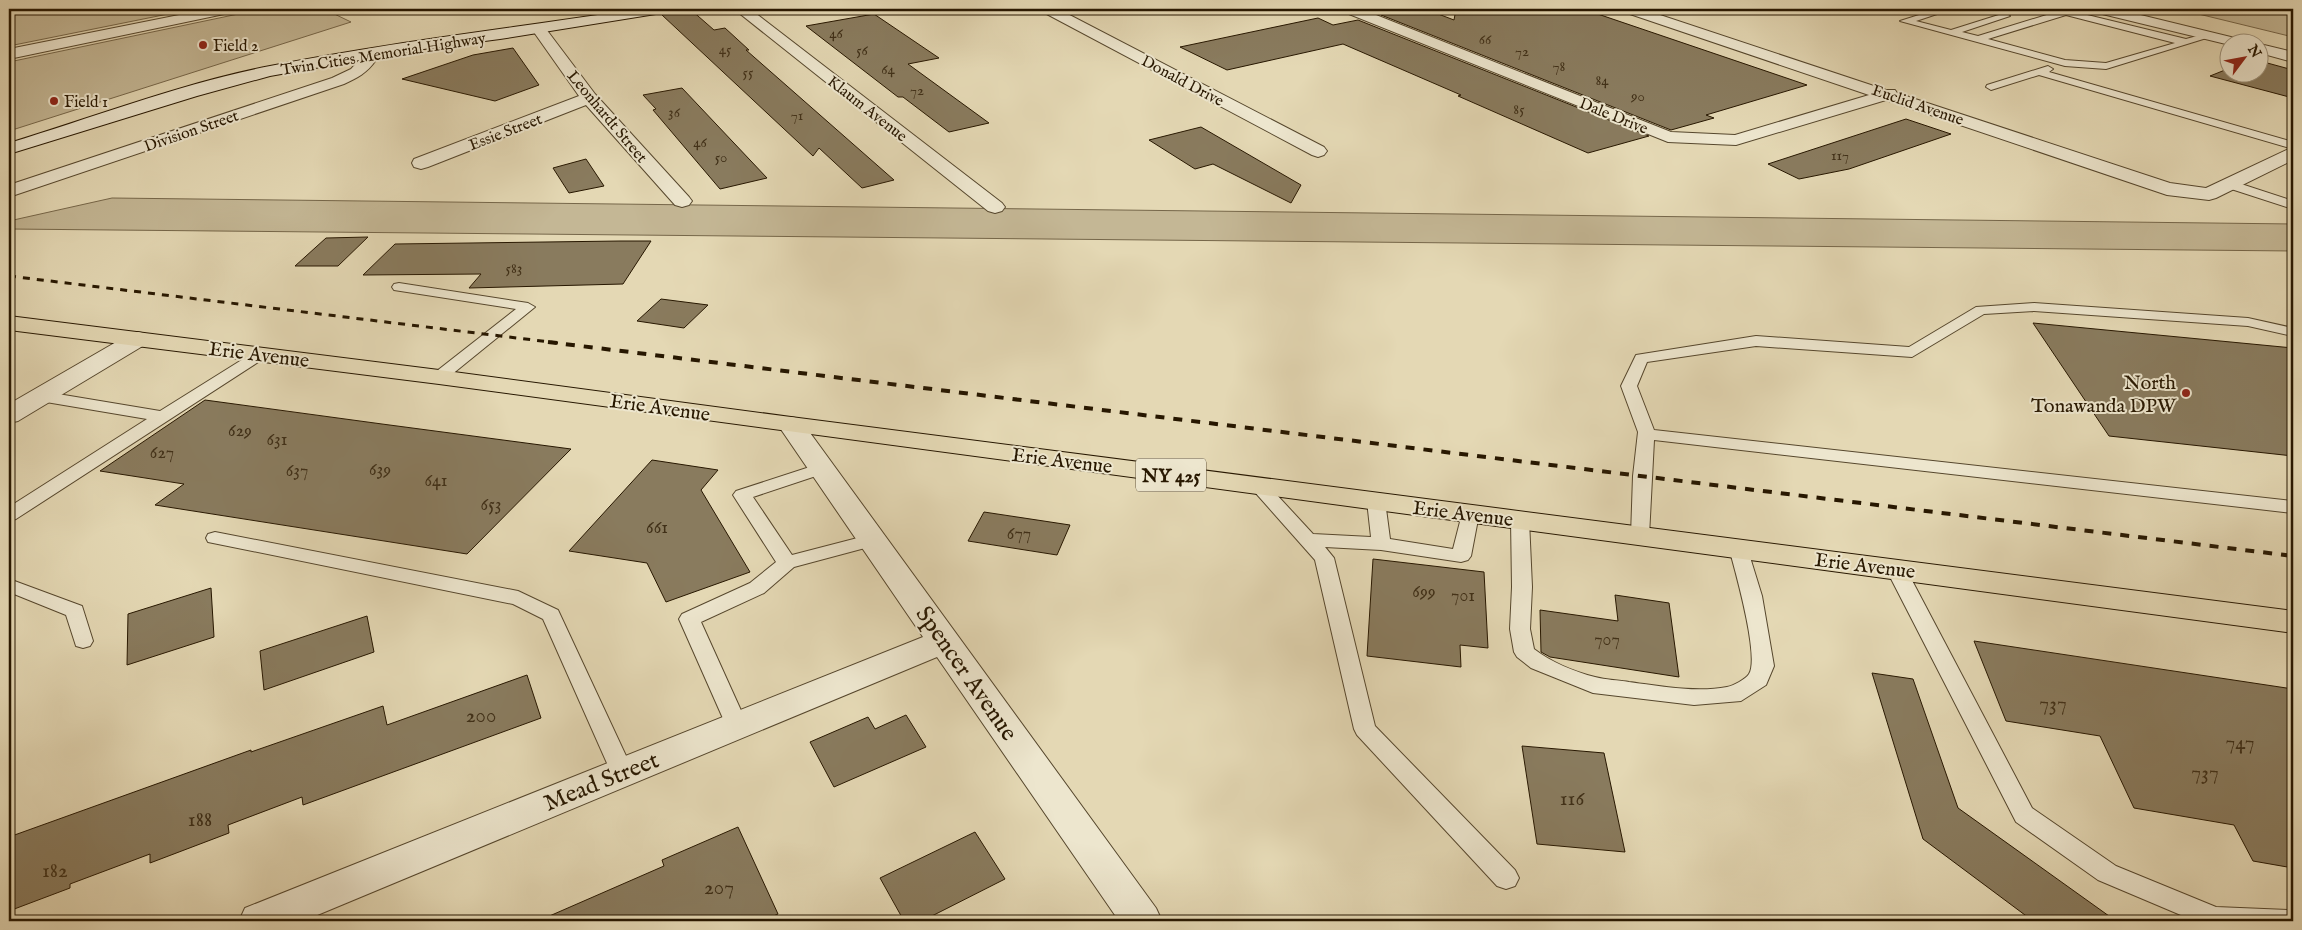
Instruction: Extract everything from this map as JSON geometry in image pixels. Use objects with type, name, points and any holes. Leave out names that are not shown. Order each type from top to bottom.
[{"type":"main road","name":"Erie Avenue","points":[[9,323],[439,377],[2293,622]]},
{"type":"street","points":[[9,54],[229,9]]},
{"type":"street","points":[[500,35],[662,9]]},
{"type":"street","name":"Klaum Avenue","points":[[741,9],[995,207]]},
{"type":"street","name":"Donald Drive","points":[[1048,9],[1318,151]]},
{"type":"street","name":"Dale Drive","points":[[1349,9],[1668,137],[1736,140],[1889,94]]},
{"type":"street","name":"Euclid Avenue","points":[[1629,9],[1889,94],[2167,189],[2208,194],[2229,184]]},
{"type":"street","points":[[2099,9],[2220,39]]},
{"type":"street","name":"Leonhardt Street","points":[[538,28],[589,98],[682,201]]},
{"type":"street","name":"Twin Cities Memorial Highway","points":[[9,165],[255,87],[368,60],[500,35]]},
{"type":"street","name":"Twin Cities Memorial Highway","points":[[9,149],[191,92],[269,71],[388,50],[500,35]]},
{"type":"street","points":[[2270,51],[2293,57]]},
{"type":"street","name":"Division Street","points":[[9,192],[338,81],[357,72],[368,60]]},
{"type":"street","name":"Essie Street","points":[[422,164],[589,98]]},
{"type":"street","points":[[2229,184],[2293,153]]},
{"type":"street","points":[[9,415],[138,339]]},
{"type":"street","name":"Spencer Avenue","points":[[791,425],[1142,921]]},
{"type":"street","name":"Mead Street","points":[[270,919],[944,641]]},
{"type":"lane","points":[[1947,9],[1905,21],[2065,63],[2106,66],[2208,36]]},
{"type":"lane","points":[[1978,39],[2075,9]]},
{"type":"lane","points":[[2065,12],[2186,42]]},
{"type":"lane","points":[[1950,33],[2005,16]]},
{"type":"lane","points":[[1991,87],[2065,63]]},
{"type":"lane","points":[[2039,72],[2293,146]]},
{"type":"lane","points":[[2229,184],[2293,205]]},
{"type":"lane","points":[[399,287],[528,307],[439,377]]},
{"type":"lane","points":[[1640,536],[1642,476],[1646,434],[1629,386],[1641,358],[1756,341],[1912,352],[1981,310],[2034,306],[2248,322],[2293,332]]},
{"type":"lane","points":[[9,515],[261,354]]},
{"type":"lane","points":[[40,396],[163,417]]},
{"type":"lane","points":[[1646,434],[2293,507]]},
{"type":"lane","points":[[787,563],[742,495],[822,468]]},
{"type":"lane","points":[[1259,486],[1324,558],[1365,729],[1506,878]]},
{"type":"lane","points":[[1376,502],[1382,544]]},
{"type":"lane","points":[[1308,540],[1382,544],[1461,556],[1470,514]]},
{"type":"lane","points":[[1520,520],[1522,587],[1520,629],[1524,652],[1538,663],[1592,685],[1629,690],[1694,697],[1733,695],[1758,680],[1763,666],[1761,647],[1752,596],[1738,548]]},
{"type":"lane","points":[[215,538],[518,598],[551,615],[622,773]]},
{"type":"lane","points":[[737,726],[690,619],[758,588],[787,563],[873,540]]},
{"type":"lane","points":[[1896,569],[2024,814],[2107,874],[2215,918],[2288,921]]},
{"type":"lane","points":[[9,585],[75,611],[83,642]]},
{"type":"shaded area","points":[[9,9],[193,9],[9,46]]},
{"type":"shaded area","points":[[262,9],[324,9],[351,22],[9,131],[9,62]]},
{"type":"shaded area","points":[[2178,9],[2293,9],[2293,37]]},
{"type":"shaded area","points":[[112,198],[2293,224],[2293,251],[9,229],[9,221]]},
{"type":"building","points":[[671,9],[690,9],[714,30],[725,28],[749,50],[746,50],[894,180],[862,188],[819,148],[813,156],[662,15]]},
{"type":"building","points":[[1409,9],[1425,9],[1454,20],[1456,9],[1583,9],[1807,85],[1706,115],[1714,118],[1671,130],[1381,15]]},
{"type":"building","points":[[874,14],[939,58],[908,64],[989,123],[949,132],[903,97],[898,97],[806,26]]},
{"type":"building","points":[[1318,18],[1333,25],[1358,20],[1649,136],[1588,153],[1343,44],[1227,70],[1180,47]]},
{"type":"building","points":[[513,48],[539,85],[495,101],[402,79],[473,55]]},
{"type":"building","points":[[2270,64],[2293,70],[2293,98],[2233,82],[2270,82]]},
{"type":"building","points":[[2220,72],[2220,79],[2210,76]]},
{"type":"building","points":[[682,88],[767,178],[720,189],[653,110],[656,109],[643,95]]},
{"type":"building","points":[[1906,119],[1951,134],[1849,169],[1799,179],[1768,164]]},
{"type":"building","points":[[1201,127],[1301,185],[1291,203],[1213,164],[1195,169],[1149,140]]},
{"type":"building","points":[[586,159],[604,186],[569,193],[553,168]]},
{"type":"building","points":[[368,237],[338,266],[295,266],[326,238]]},
{"type":"building","points":[[651,241],[623,284],[469,288],[481,274],[363,275],[395,244]]},
{"type":"building","points":[[661,299],[708,305],[684,328],[637,321]]},
{"type":"building","name":"North Tonawanda DPW","points":[[2033,323],[2293,348],[2293,456],[2109,436]]},
{"type":"building","points":[[205,400],[571,449],[467,554],[155,505],[184,484],[100,471]]},
{"type":"building","points":[[652,460],[718,470],[701,490],[750,572],[666,602],[647,563],[569,551]]},
{"type":"building","points":[[984,512],[1070,525],[1057,555],[968,541]]},
{"type":"building","points":[[1373,559],[1484,572],[1488,648],[1460,645],[1461,667],[1367,656]]},
{"type":"building","points":[[211,588],[214,637],[127,665],[128,614]]},
{"type":"building","points":[[1615,595],[1669,603],[1679,677],[1550,657],[1541,652],[1540,610],[1618,621]]},
{"type":"building","points":[[367,616],[374,652],[264,690],[260,651]]},
{"type":"building","points":[[1974,641],[2293,689],[2293,868],[2253,861],[2234,825],[2134,808],[2100,736],[2006,721]]},
{"type":"building","points":[[1872,673],[1913,679],[1958,808],[2116,921],[2033,921],[1923,839]]},
{"type":"building","points":[[527,675],[541,718],[303,805],[302,797],[228,825],[229,833],[150,863],[150,854],[70,884],[70,888],[9,911],[9,837],[251,750],[251,752],[383,706],[387,725]]},
{"type":"building","points":[[906,715],[926,747],[834,787],[810,742],[868,717],[875,729]]},
{"type":"building","points":[[1522,746],[1604,753],[1625,852],[1537,844]]},
{"type":"building","points":[[738,827],[778,914],[762,921],[538,921],[664,866],[662,860]]},
{"type":"building","points":[[975,832],[1005,879],[922,921],[904,921],[880,878]]},
{"type":"railway","points":[[9,276],[558,343]]},
{"type":"railway","points":[[548,342],[2293,556]]},
{"type":"place","name":"Field 2","points":[[203,45]]},
{"type":"place","name":"Field 1","points":[[54,101]]},
{"type":"place","name":"North Tonawanda DPW","points":[[2186,393]]}]
